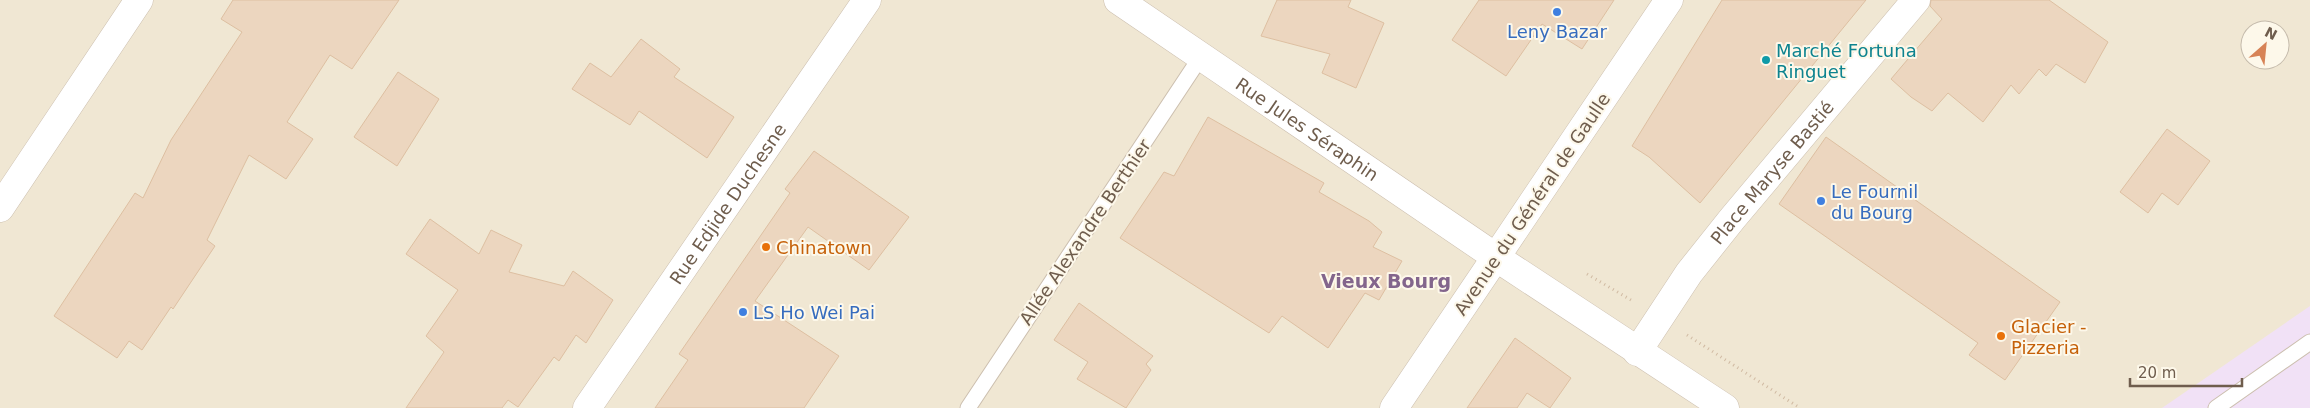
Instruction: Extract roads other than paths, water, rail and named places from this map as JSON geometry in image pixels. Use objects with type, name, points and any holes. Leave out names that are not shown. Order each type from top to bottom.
[{"type":"street","points":[[0,208],[139,0]]},
{"type":"street","name":"Rue Edjide Duchesne","points":[[587,408],[867,0]]},
{"type":"street","name":"Rue Jules Séraphin","points":[[1118,0],[1202,55],[1496,258],[1725,408]]},
{"type":"street","name":"Avenue du Général de Gaulle","points":[[1394,408],[1669,0]]},
{"type":"street","name":"Place Maryse Bastié","points":[[1638,352],[1688,273],[1916,0]]},
{"type":"lane","name":"Allée Alexandre Berthier","points":[[968,408],[1202,55]]},
{"type":"lane","points":[[2216,408],[2310,342]]},
{"type":"place","name":"Leny Bazar","points":[[1557,12]]},
{"type":"place","name":"Marché Fortuna Ringuet","points":[[1766,60]]},
{"type":"place","name":"Le Fournil du Bourg","points":[[1821,201]]},
{"type":"place","name":"Chinatown","points":[[766,247]]},
{"type":"place","name":"LS Ho Wei Pai","points":[[743,312]]},
{"type":"place","name":"Glacier - Pizzeria","points":[[2001,336]]},
{"type":"district","name":"Vieux Bourg","points":[[1386,281]]}]
